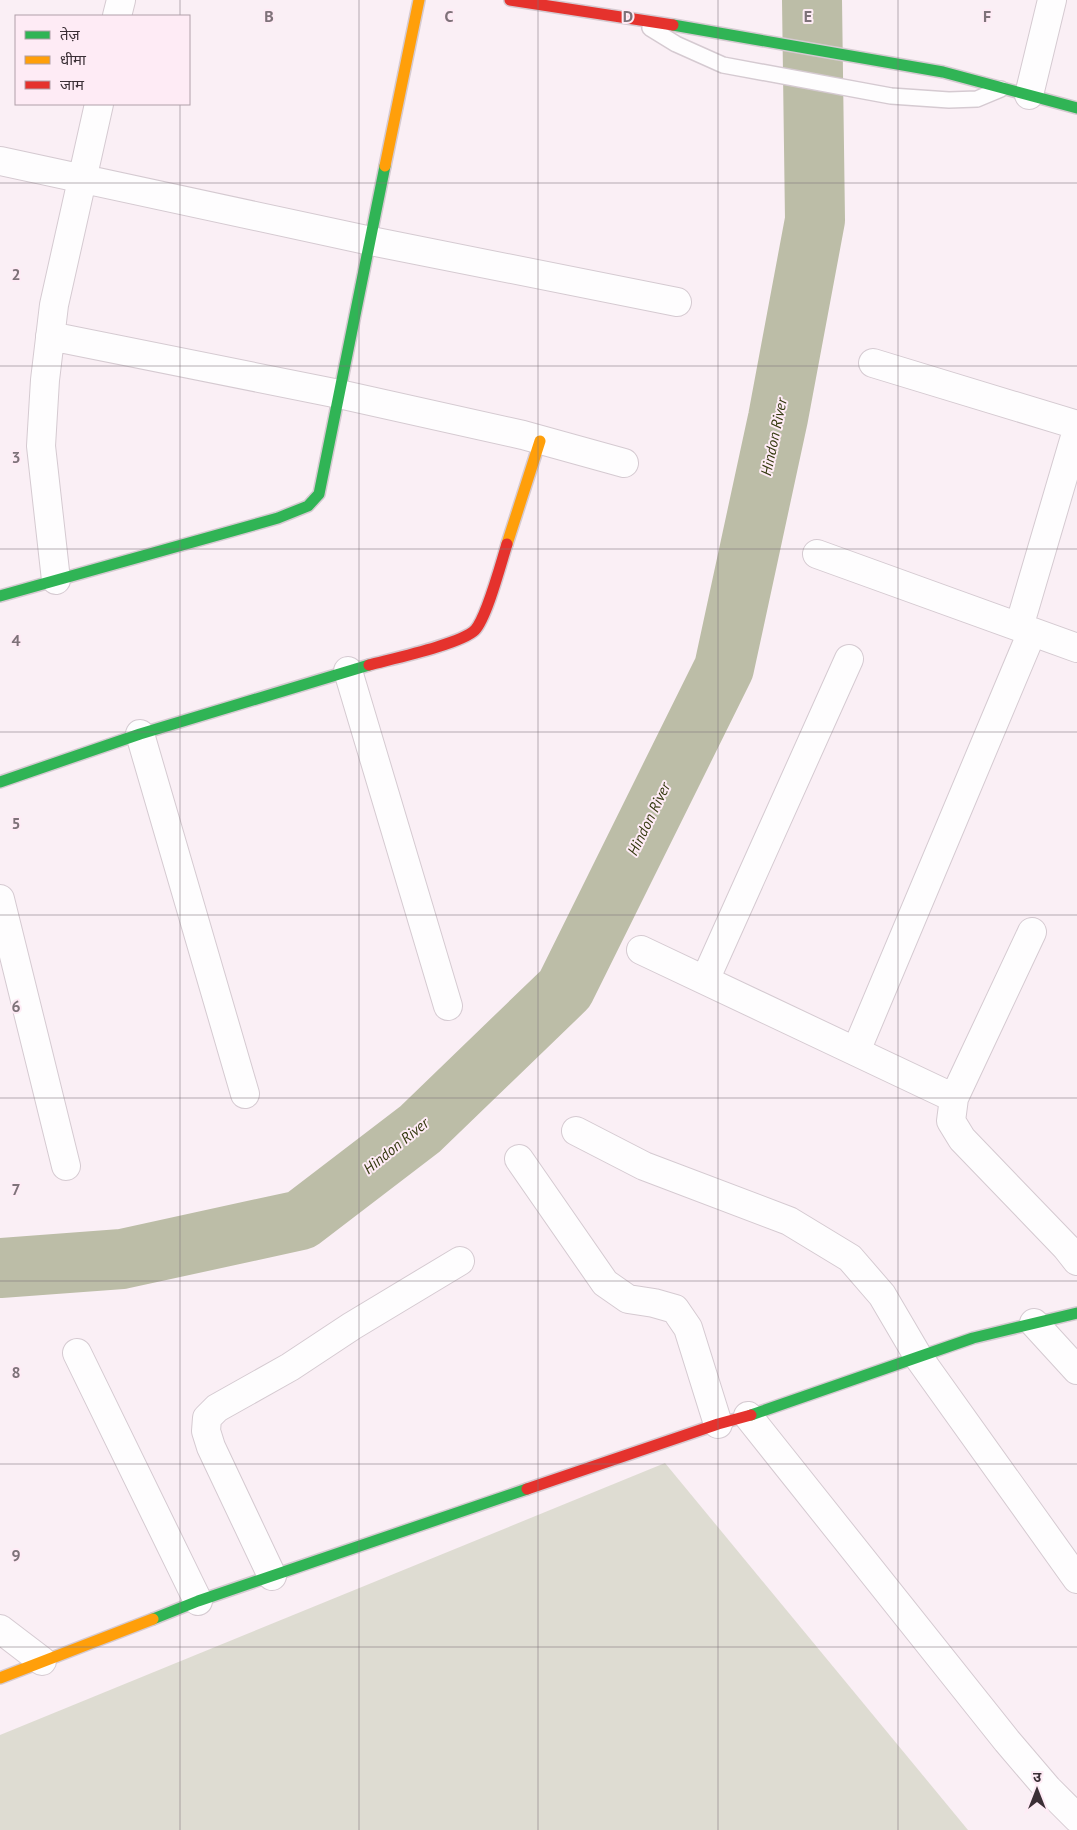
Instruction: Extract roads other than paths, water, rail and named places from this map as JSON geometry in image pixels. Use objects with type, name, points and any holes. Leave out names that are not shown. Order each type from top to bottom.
[{"type":"street","points":[[117,15],[121,0]]},
{"type":"street","points":[[0,596],[278,518],[308,506],[319,494],[419,0]]},
{"type":"street","points":[[510,0],[710,31],[943,72],[1077,108]]},
{"type":"street","points":[[1029,95],[1052,0]]},
{"type":"street","points":[[56,580],[41,446],[45,380],[54,305],[99,105]]},
{"type":"street","points":[[0,161],[371,241],[677,302]]},
{"type":"street","points":[[50,336],[339,394],[522,435],[624,463]]},
{"type":"street","points":[[872,363],[1077,425]]},
{"type":"street","points":[[856,1051],[1025,630],[1077,430]]},
{"type":"street","points":[[0,782],[140,734],[348,671],[460,640],[475,630],[486,608],[540,440]]},
{"type":"street","points":[[817,554],[1077,648]]},
{"type":"street","points":[[705,980],[848,659]]},
{"type":"street","points":[[348,671],[448,1006]]},
{"type":"street","points":[[140,734],[245,1094]]},
{"type":"street","points":[[0,899],[66,1166]]},
{"type":"street","points":[[1032,932],[954,1098],[951,1121],[962,1139],[1073,1245]]},
{"type":"street","points":[[641,950],[954,1098]]},
{"type":"street","points":[[576,1131],[644,1166],[789,1221],[850,1258],[882,1295],[919,1358],[1077,1580]]},
{"type":"street","points":[[519,1159],[605,1283],[628,1299],[675,1308],[688,1328],[718,1424]]},
{"type":"street","points":[[272,1576],[211,1446],[206,1431],[207,1418],[217,1408],[290,1367],[352,1326],[460,1261]]},
{"type":"street","points":[[0,1678],[198,1601],[718,1424],[748,1416],[972,1338],[1077,1312]]},
{"type":"street","points":[[1034,1323],[1077,1370]]},
{"type":"street","points":[[77,1353],[198,1601]]},
{"type":"street","points":[[748,1416],[1007,1741],[1048,1789],[1077,1818]]},
{"type":"street","points":[[0,1629],[42,1661]]},
{"type":"lane","points":[[634,19],[676,44],[722,65],[891,96],[948,100],[977,99],[1003,88]]},
{"type":"waterway","name":"Hindon River","points":[[0,1268],[122,1259],[301,1220],[420,1129],[565,989],[724,668],[778,418],[815,220],[812,0]]}]
